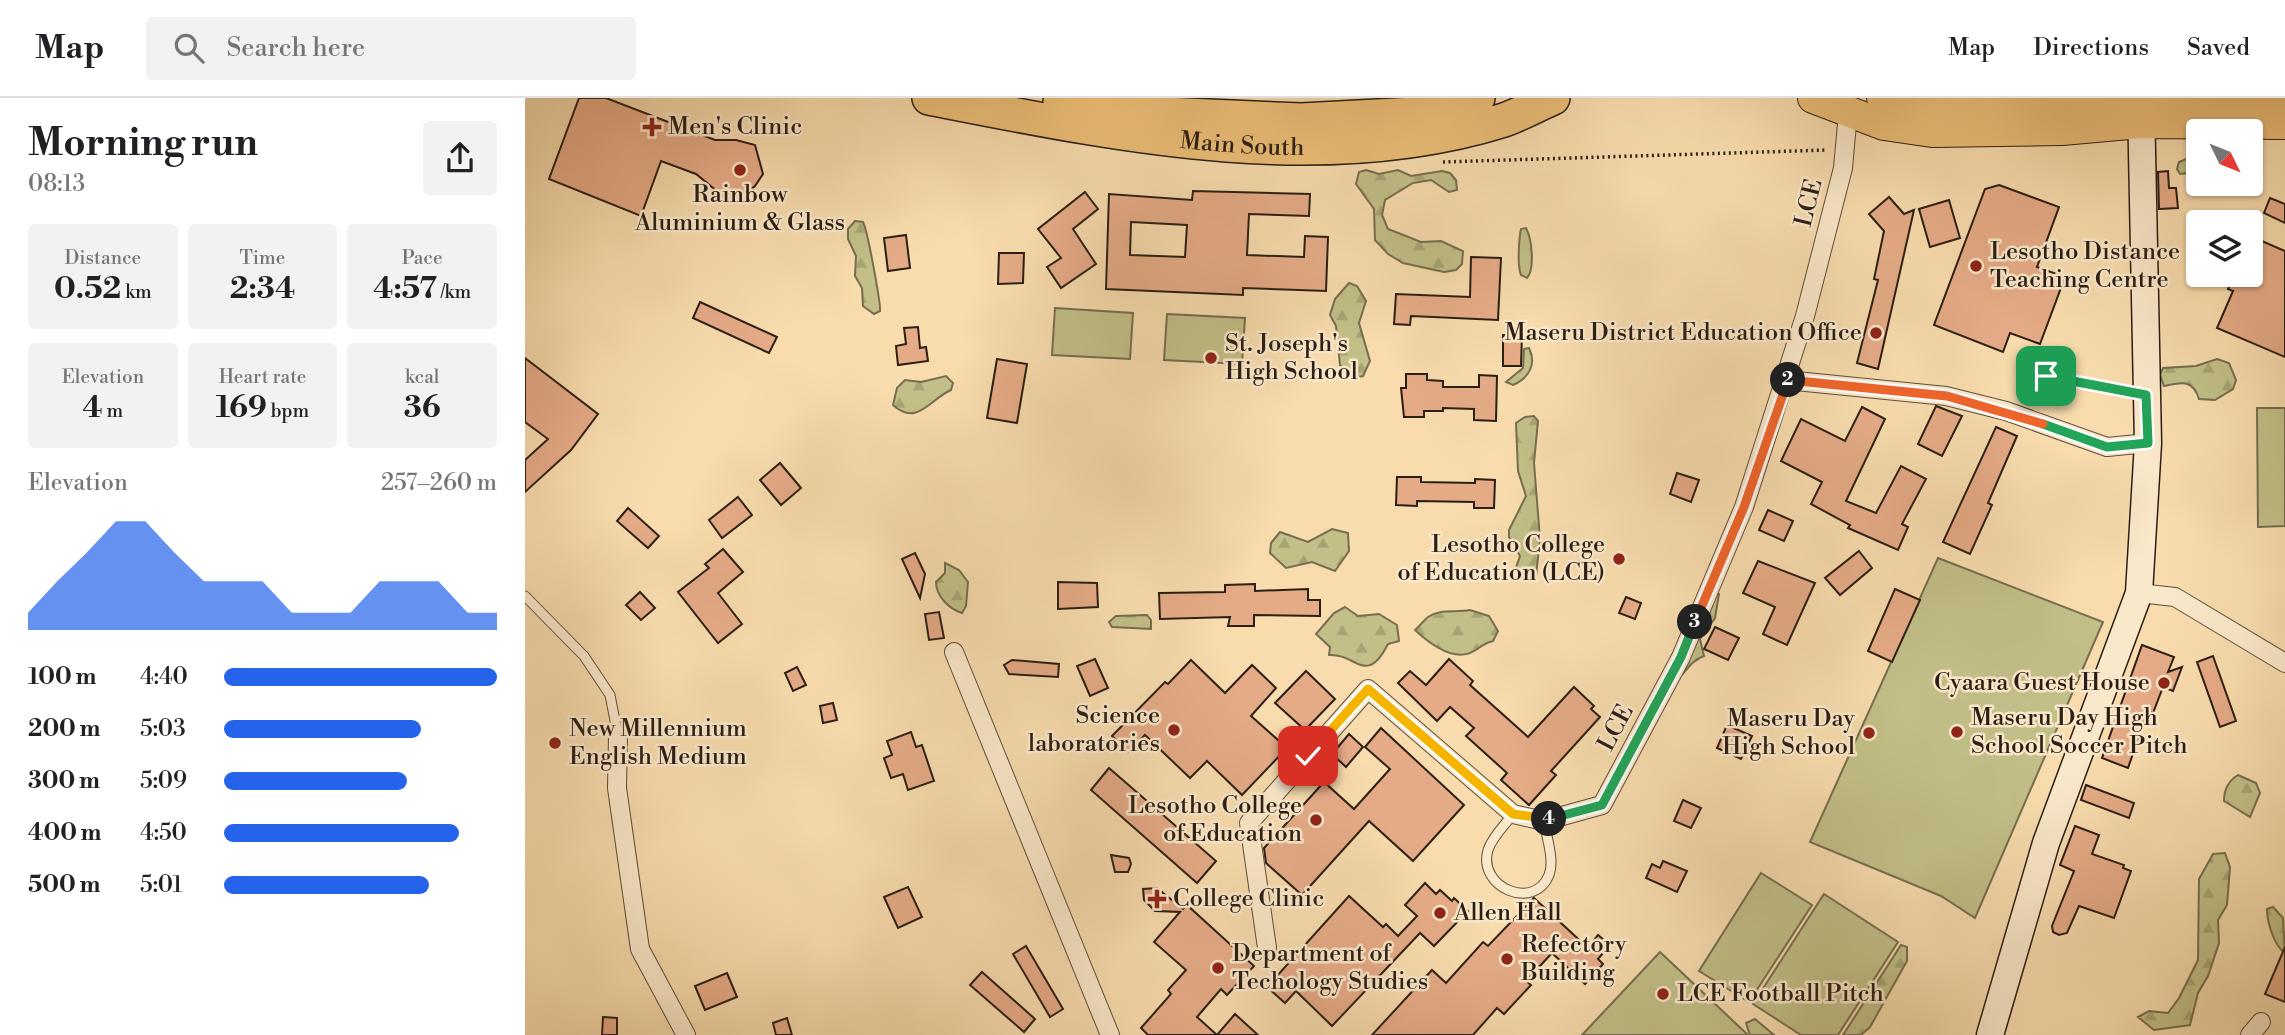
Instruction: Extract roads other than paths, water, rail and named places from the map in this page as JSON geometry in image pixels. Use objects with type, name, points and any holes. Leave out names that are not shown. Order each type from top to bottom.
[{"type":"highway","name":"Main South","points":[[929,98],[1166,141],[1415,114],[1478,98]]},
{"type":"highway","name":"Main South","points":[[1028,98],[1164,114],[1302,125],[1398,142],[1505,119],[1553,98]]},
{"type":"main road","points":[[1813,98],[1884,125],[1932,132],[2062,130],[2141,107],[2285,124]]},
{"type":"main road","points":[[1882,98],[1907,104],[1962,107],[2141,107],[2285,101]]},
{"type":"street","points":[[1990,1035],[2046,843],[2139,593],[2148,443],[2141,107]]},
{"type":"street","name":"LCE","points":[[1267,948],[1249,823],[1368,689],[1513,814],[1544,821],[1602,805],[1681,657],[1744,507],[1786,380],[1839,181],[1848,113]]},
{"type":"street","points":[[1786,380],[1947,396],[2006,411],[2107,447],[2148,443]]},
{"type":"street","points":[[2139,593],[2175,597],[2285,663]]},
{"type":"street","points":[[954,652],[1110,1035]]},
{"type":"street","points":[[618,736],[617,788],[641,949],[686,1035]]},
{"type":"lane","points":[[2031,358],[2046,376],[2146,395]]},
{"type":"lane","points":[[525,596],[584,656],[610,695],[618,736]]},
{"type":"lane","points":[[1513,814],[1493,841],[1487,861],[1494,881],[1512,892],[1534,890],[1549,876],[1551,863],[1544,821]]},
{"type":"place","name":"Men's Clinic","points":[[652,127]]},
{"type":"place","name":"Rainbow Aluminium & Glass","points":[[740,170]]},
{"type":"place","name":"Lesotho Distance Teaching Centre","points":[[1976,266]]},
{"type":"place","name":"Maseru District Education Office","points":[[1876,333]]},
{"type":"place","name":"St. Joseph's High School","points":[[1211,358]]},
{"type":"place","name":"Lesotho College of Education (LCE)","points":[[1619,559]]},
{"type":"place","name":"Cyaara Guest House","points":[[2164,683]]},
{"type":"place","name":"Science laboratories","points":[[1174,730]]},
{"type":"place","name":"Maseru Day High School Soccer Pitch","points":[[1957,732]]},
{"type":"place","name":"Maseru Day High School","points":[[1869,733]]},
{"type":"place","name":"New Millennium English Medium","points":[[555,743]]},
{"type":"place","name":"Lesotho College of Education","points":[[1316,820]]},
{"type":"place","name":"College Clinic","points":[[1157,899]]},
{"type":"place","name":"Allen Hall","points":[[1440,913]]},
{"type":"place","name":"Refectory Building","points":[[1507,959]]},
{"type":"place","name":"Department of Techology Studies","points":[[1218,968]]},
{"type":"place","name":"LCE Football Pitch","points":[[1663,994]]}]
